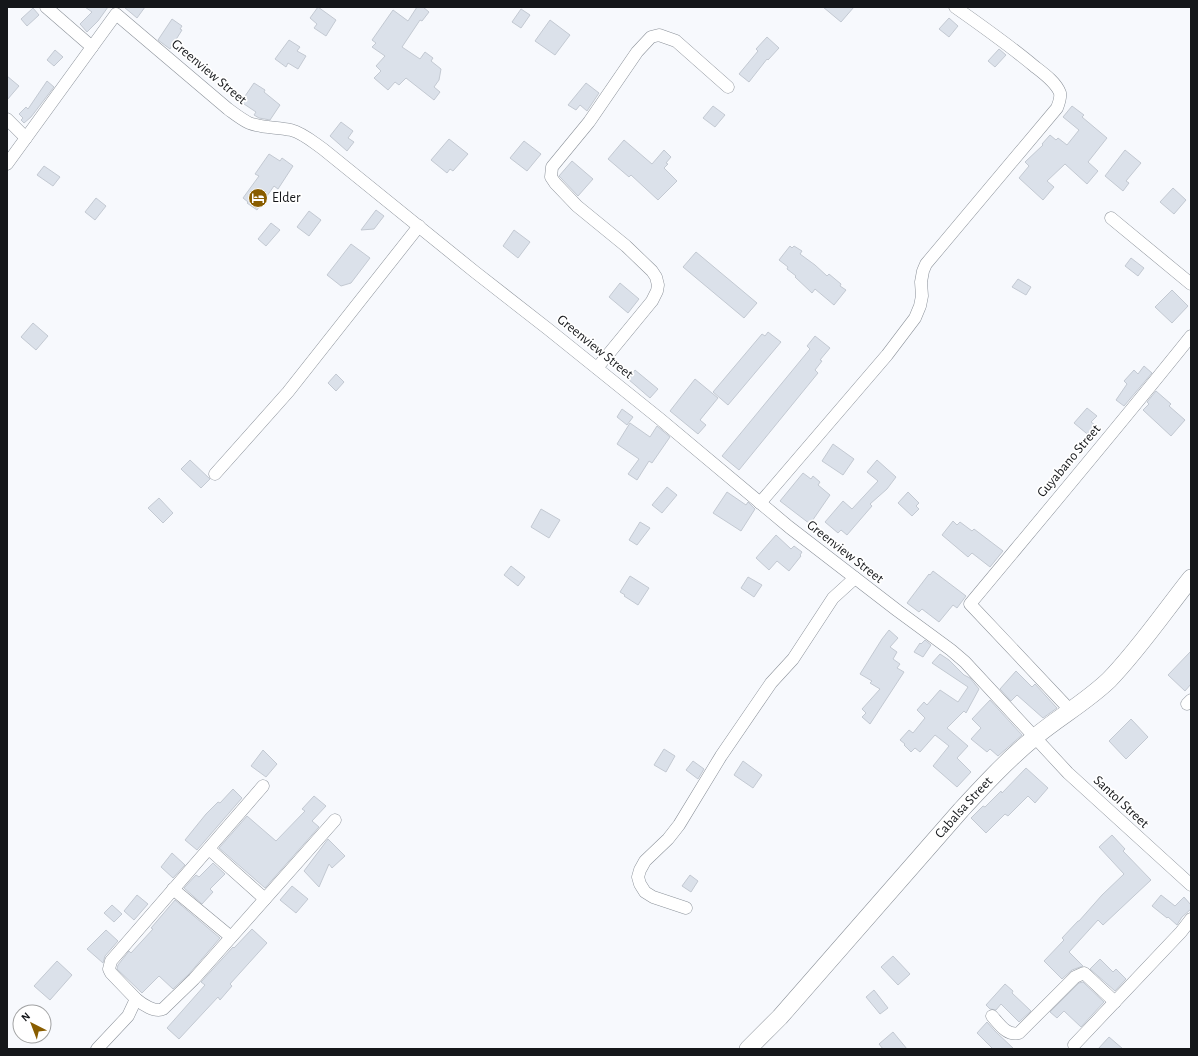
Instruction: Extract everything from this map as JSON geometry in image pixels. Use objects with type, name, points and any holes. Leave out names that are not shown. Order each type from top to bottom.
[{"type":"street","points":[[7,164],[92,47],[46,7]]},
{"type":"street","points":[[760,503],[901,337],[915,318],[920,306],[922,296],[921,282],[926,264],[1057,108],[1060,94],[1049,78],[1008,44],[956,7]]},
{"type":"street","name":"Greenview Street","points":[[92,47],[116,14],[228,109],[249,123],[292,130],[304,135],[597,368],[760,503],[855,578],[951,650],[965,662],[1035,737]]},
{"type":"street","points":[[597,368],[652,301],[658,285],[656,277],[652,271],[626,246],[577,206],[555,183],[551,177],[552,167],[588,122],[637,52],[651,37],[659,35],[676,41],[728,87]]},
{"type":"street","points":[[7,119],[26,138]]},
{"type":"street","points":[[1111,218],[1191,284]]},
{"type":"street","points":[[215,474],[288,392],[419,226]]},
{"type":"street","name":"Guyabano Street","points":[[1071,711],[970,604],[1094,454],[1130,413],[1191,336]]},
{"type":"street","points":[[686,908],[653,897],[645,892],[638,877],[640,870],[645,861],[668,839],[679,825],[721,756],[771,683],[793,659],[833,598],[855,578]]},
{"type":"street","name":"Cabalsa Street","points":[[748,1049],[780,1017],[988,781],[1035,737],[1071,711],[1108,681],[1126,661],[1191,578]]},
{"type":"street","name":"Santol Street","points":[[1035,737],[1068,773],[1191,885]]},
{"type":"street","points":[[263,786],[114,956],[109,965],[111,973],[136,1000],[144,1005],[158,1011],[161,1010],[194,979],[334,820]]},
{"type":"street","points":[[209,849],[265,899]]},
{"type":"street","points":[[173,889],[231,937]]},
{"type":"street","points":[[1074,1045],[1191,919]]},
{"type":"street","points":[[992,1016],[1008,1033],[1019,1033],[1075,976],[1084,973],[1115,1002]]},
{"type":"street","points":[[97,1049],[128,1016],[136,1000]]},
{"type":"building","points":[[85,7],[108,7],[98,21],[87,32],[80,24],[92,12]]},
{"type":"building","points":[[124,7],[145,7],[137,18]]},
{"type":"building","points":[[318,7],[336,20],[326,36],[314,28],[317,24],[310,18]]},
{"type":"building","points":[[417,7],[423,7],[429,12],[422,21],[420,20],[402,47],[420,59],[425,52],[433,58],[431,61],[441,69],[439,80],[434,87],[440,92],[434,100],[406,78],[399,85],[395,82],[388,90],[374,78],[381,71],[376,66],[385,56],[372,47],[376,43],[372,40],[393,10],[408,21]]},
{"type":"building","points":[[823,7],[854,7],[841,22]]},
{"type":"building","points":[[33,8],[39,15],[27,26],[21,19]]},
{"type":"building","points":[[521,9],[530,15],[521,28],[512,22]]},
{"type":"building","points":[[949,18],[958,26],[949,37],[939,29]]},
{"type":"building","points":[[172,19],[182,26],[180,29],[182,30],[170,49],[158,40]]},
{"type":"building","points":[[550,20],[570,35],[555,55],[535,41]]},
{"type":"building","points":[[767,37],[779,48],[768,60],[767,59],[749,82],[739,74],[758,51],[756,49]]},
{"type":"building","points":[[289,40],[300,47],[297,51],[306,56],[298,69],[288,63],[286,67],[275,59]]},
{"type":"building","points":[[999,49],[1006,55],[995,67],[988,61]]},
{"type":"building","points":[[55,50],[63,57],[54,66],[47,60]]},
{"type":"building","points":[[7,76],[19,86],[7,100]]},
{"type":"building","points":[[47,81],[54,87],[31,117],[24,123],[21,120],[23,118],[19,114],[26,107],[28,109]]},
{"type":"building","points":[[254,83],[265,90],[264,92],[280,105],[270,120],[259,118],[254,115],[256,112],[241,102]]},
{"type":"building","points":[[586,83],[599,93],[587,111],[580,105],[576,110],[568,105]]},
{"type":"building","points":[[713,106],[725,115],[715,127],[703,118]]},
{"type":"building","points":[[1072,106],[1084,115],[1082,117],[1107,138],[1088,162],[1098,171],[1087,184],[1065,164],[1047,181],[1054,187],[1043,200],[1019,178],[1029,166],[1025,162],[1043,145],[1042,144],[1050,135],[1056,140],[1058,138],[1067,145],[1079,130],[1063,117]]},
{"type":"building","points":[[341,122],[353,131],[348,138],[354,142],[347,151],[330,136]]},
{"type":"building","points":[[449,139],[468,154],[453,171],[450,169],[447,173],[431,160]]},
{"type":"building","points":[[624,140],[652,164],[664,150],[671,157],[666,163],[668,164],[664,168],[677,181],[658,200],[631,175],[629,177],[608,159]]},
{"type":"building","points":[[524,141],[541,154],[527,171],[510,158]]},
{"type":"building","points":[[1125,150],[1141,163],[1126,181],[1129,183],[1123,191],[1105,176]]},
{"type":"building","points":[[269,154],[280,161],[282,158],[293,166],[278,189],[274,186],[257,210],[243,198],[259,176],[255,174]]},
{"type":"building","points":[[572,161],[593,179],[578,196],[559,176]]},
{"type":"building","points":[[44,166],[60,177],[53,186],[37,175]]},
{"type":"building","points":[[1173,188],[1186,200],[1174,214],[1160,202]]},
{"type":"building","points":[[96,198],[106,206],[95,220],[85,212]]},
{"type":"building","points":[[376,210],[384,216],[374,229],[361,230]]},
{"type":"building","points":[[309,211],[321,220],[309,236],[297,227]]},
{"type":"building","points":[[271,223],[280,230],[266,246],[258,239]]},
{"type":"building","points":[[514,230],[530,242],[518,258],[503,246]]},
{"type":"building","points":[[351,244],[370,258],[351,283],[341,286],[327,275]]},
{"type":"building","points":[[790,246],[792,248],[794,246],[802,251],[800,254],[827,276],[829,274],[846,290],[834,305],[815,289],[812,293],[787,269],[788,267],[779,260]]},
{"type":"building","points":[[696,252],[757,303],[744,318],[683,267]]},
{"type":"building","points":[[1131,258],[1144,268],[1138,276],[1125,266]]},
{"type":"building","points":[[1018,279],[1031,287],[1026,295],[1012,287]]},
{"type":"building","points":[[620,283],[639,299],[628,313],[609,297]]},
{"type":"building","points":[[1172,290],[1188,306],[1172,323],[1155,307]]},
{"type":"building","points":[[33,323],[48,336],[36,350],[21,337]]},
{"type":"building","points":[[768,332],[781,342],[728,405],[713,392],[762,334],[765,336]]},
{"type":"building","points":[[815,336],[830,348],[820,360],[822,361],[815,370],[818,373],[739,470],[722,456],[810,349],[807,346]]},
{"type":"building","points":[[1144,366],[1152,373],[1124,406],[1116,400],[1127,384],[1124,381],[1134,370],[1138,374]]},
{"type":"building","points":[[635,370],[658,389],[650,398],[628,379]]},
{"type":"building","points":[[336,374],[344,382],[336,391],[328,383]]},
{"type":"building","points":[[695,379],[718,398],[700,420],[706,425],[698,434],[670,411]]},
{"type":"building","points":[[1156,391],[1171,404],[1169,406],[1185,420],[1171,436],[1143,410],[1149,404],[1147,402]]},
{"type":"building","points":[[1087,408],[1097,416],[1091,422],[1095,425],[1094,427],[1098,431],[1092,438],[1074,423]]},
{"type":"building","points":[[622,409],[633,417],[627,425],[617,417]]},
{"type":"building","points":[[630,423],[650,437],[657,426],[670,437],[652,463],[649,461],[637,480],[628,474],[639,459],[617,444]]},
{"type":"building","points":[[833,444],[854,459],[843,475],[822,461]]},
{"type":"building","points":[[190,460],[210,479],[201,488],[181,469]]},
{"type":"building","points":[[877,460],[896,477],[887,489],[870,504],[872,506],[847,535],[841,530],[838,533],[825,522],[843,501],[852,509],[878,481],[867,472]]},
{"type":"building","points":[[803,473],[811,479],[813,476],[820,482],[818,485],[830,495],[810,524],[780,501]]},
{"type":"building","points":[[667,487],[677,495],[662,513],[652,505]]},
{"type":"building","points":[[727,492],[746,505],[748,502],[755,509],[741,531],[713,513]]},
{"type":"building","points":[[908,492],[919,503],[916,506],[919,509],[912,516],[898,503]]},
{"type":"building","points":[[159,498],[173,513],[163,523],[148,508]]},
{"type":"building","points":[[541,509],[560,520],[549,538],[531,527]]},
{"type":"building","points":[[953,521],[957,525],[960,522],[972,531],[974,529],[1003,551],[990,567],[972,553],[968,557],[942,535]]},
{"type":"building","points":[[640,522],[650,528],[637,545],[629,540]]},
{"type":"building","points":[[776,535],[791,549],[794,546],[802,552],[800,555],[801,556],[789,571],[777,561],[769,570],[756,558]]},
{"type":"building","points":[[511,566],[525,577],[518,586],[504,575]]},
{"type":"building","points":[[933,571],[966,596],[957,608],[953,605],[939,622],[922,609],[919,612],[907,603],[929,574],[930,575]]},
{"type":"building","points":[[630,576],[649,588],[638,605],[620,592]]},
{"type":"building","points":[[748,577],[762,585],[754,597],[741,588]]},
{"type":"building","points":[[889,630],[898,638],[890,647],[897,652],[893,659],[900,664],[897,668],[904,672],[870,724],[862,717],[866,713],[862,709],[880,689],[870,683],[872,681],[860,674]]},
{"type":"building","points":[[925,640],[931,645],[923,657],[914,652],[920,643],[921,644]]},
{"type":"building","points":[[1191,651],[1191,684],[1185,691],[1168,675]]},
{"type":"building","points":[[940,654],[949,660],[964,675],[970,678],[979,689],[966,713],[964,711],[947,728],[968,746],[957,758],[971,772],[957,787],[933,766],[949,746],[935,735],[920,752],[915,748],[911,752],[900,740],[909,730],[913,733],[925,718],[917,710],[924,702],[927,705],[940,690],[958,702],[968,687],[932,663]]},
{"type":"building","points":[[1016,671],[1032,687],[1035,684],[1057,708],[1043,718],[1017,695],[1011,701],[1000,689]]},
{"type":"building","points":[[990,700],[1022,735],[998,756],[990,749],[987,752],[971,739],[981,728],[972,719]]},
{"type":"building","points":[[1131,719],[1148,737],[1126,759],[1109,741]]},
{"type":"building","points":[[664,749],[675,756],[666,772],[654,765]]},
{"type":"building","points":[[263,750],[277,764],[266,777],[251,766]]},
{"type":"building","points":[[693,761],[704,769],[698,779],[686,770]]},
{"type":"building","points":[[743,761],[762,775],[753,788],[734,775]]},
{"type":"building","points":[[1026,768],[1048,788],[1035,803],[1028,796],[1008,816],[1005,814],[986,833],[971,818],[1001,791],[1002,793]]},
{"type":"building","points":[[233,789],[242,798],[197,850],[185,840],[206,814],[218,802],[220,803]]},
{"type":"building","points":[[314,796],[326,806],[312,821],[319,827],[265,888],[219,848],[247,816],[276,841],[305,811],[302,809]]},
{"type":"building","points":[[1112,835],[1125,849],[1123,851],[1151,880],[1103,925],[1098,920],[1069,952],[1083,966],[1072,970],[1062,979],[1044,961],[1064,940],[1062,938],[1124,874],[1099,847]]},
{"type":"building","points":[[328,839],[345,856],[332,868],[329,864],[319,887],[304,871]]},
{"type":"building","points":[[172,853],[185,865],[173,878],[161,867]]},
{"type":"building","points":[[213,863],[225,874],[210,889],[213,892],[202,904],[184,888],[196,875],[199,877]]},
{"type":"building","points":[[690,875],[698,881],[691,892],[682,886]]},
{"type":"building","points":[[292,886],[308,899],[296,913],[280,900]]},
{"type":"building","points":[[137,895],[148,904],[134,920],[124,911]]},
{"type":"building","points":[[1161,895],[1175,906],[1184,897],[1191,905],[1191,909],[1182,917],[1177,925],[1152,906]]},
{"type":"building","points":[[175,900],[220,938],[189,974],[173,989],[159,976],[142,993],[117,969],[118,965],[129,951],[131,953],[153,929],[151,928]]},
{"type":"building","points":[[112,905],[122,914],[114,922],[104,913]]},
{"type":"building","points":[[252,929],[267,943],[230,984],[232,986],[220,1000],[218,997],[179,1039],[167,1028],[205,985],[201,982],[233,947],[234,948]]},
{"type":"building","points":[[106,930],[118,941],[105,956],[103,963],[87,949]]},
{"type":"building","points":[[893,956],[910,974],[898,985],[881,967]]},
{"type":"building","points":[[1100,959],[1113,972],[1116,969],[1126,979],[1115,991],[1090,969]]},
{"type":"building","points":[[57,961],[72,975],[50,1000],[34,986]]},
{"type":"building","points":[[1083,982],[1104,1002],[1081,1027],[1064,1011],[1057,1018],[1050,1012],[1079,983]]},
{"type":"building","points":[[1005,984],[1013,991],[1012,993],[1031,1011],[1019,1022],[1001,1004],[996,1010],[990,1009],[986,1005]]},
{"type":"building","points":[[874,990],[888,1008],[880,1014],[866,997]]},
{"type":"building","points":[[987,1022],[1014,1049],[993,1049],[977,1033]]},
{"type":"building","points":[[893,1032],[907,1049],[883,1049],[879,1044]]},
{"type":"building","points":[[1109,1037],[1123,1049],[1098,1049]]},
{"type":"place","name":"Elder","points":[[258,198]]}]
